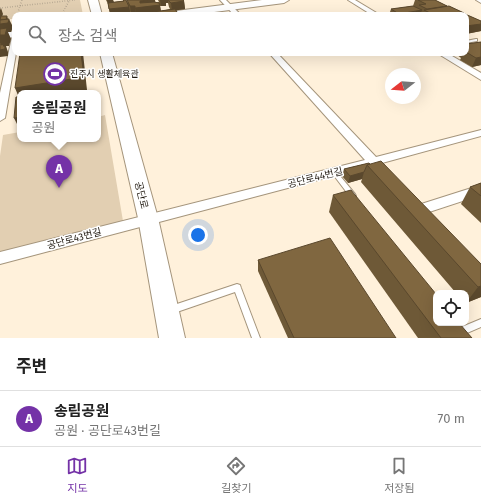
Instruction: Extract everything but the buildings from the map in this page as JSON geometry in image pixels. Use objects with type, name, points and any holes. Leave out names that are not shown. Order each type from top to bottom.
[{"type":"street","points":[[93,0],[96,12]]},
{"type":"street","points":[[184,12],[227,4],[284,0]]},
{"type":"street","points":[[351,0],[372,12]]},
{"type":"street","points":[[227,4],[235,12]]},
{"type":"street","points":[[0,36],[12,34]]},
{"type":"street","points":[[0,118],[12,55]]},
{"type":"street","name":"공단로","points":[[107,56],[148,218],[172,338]]},
{"type":"street","points":[[276,56],[389,178]]},
{"type":"street","points":[[446,56],[481,77]]},
{"type":"street","name":"공단로44번길","points":[[148,218],[374,162],[481,133]]},
{"type":"street","points":[[420,210],[481,190]]},
{"type":"street","points":[[410,199],[431,221]]},
{"type":"street","name":"공단로43번길","points":[[0,258],[148,218]]},
{"type":"lane","points":[[469,41],[476,40]]},
{"type":"lane","points":[[334,172],[358,203]]},
{"type":"lane","points":[[166,312],[237,288],[256,338]]},
{"type":"lane","points":[[456,326],[463,335],[481,323]]},
{"type":"path","points":[[18,12],[22,0]]},
{"type":"path","points":[[63,12],[69,0]]},
{"type":"path","points":[[0,8],[75,0]]},
{"type":"shaded area","points":[[0,0],[80,0],[82,12],[12,12],[12,19],[2,19],[3,14],[0,14]]},
{"type":"shaded area","points":[[105,115],[123,221],[0,253],[0,156],[3,135],[17,133],[17,142],[101,142],[101,116]]},
{"type":"place","name":"진주시 생활체육관","points":[[55,74]]},
{"type":"place","name":"송림공원","points":[[59,188]]}]
